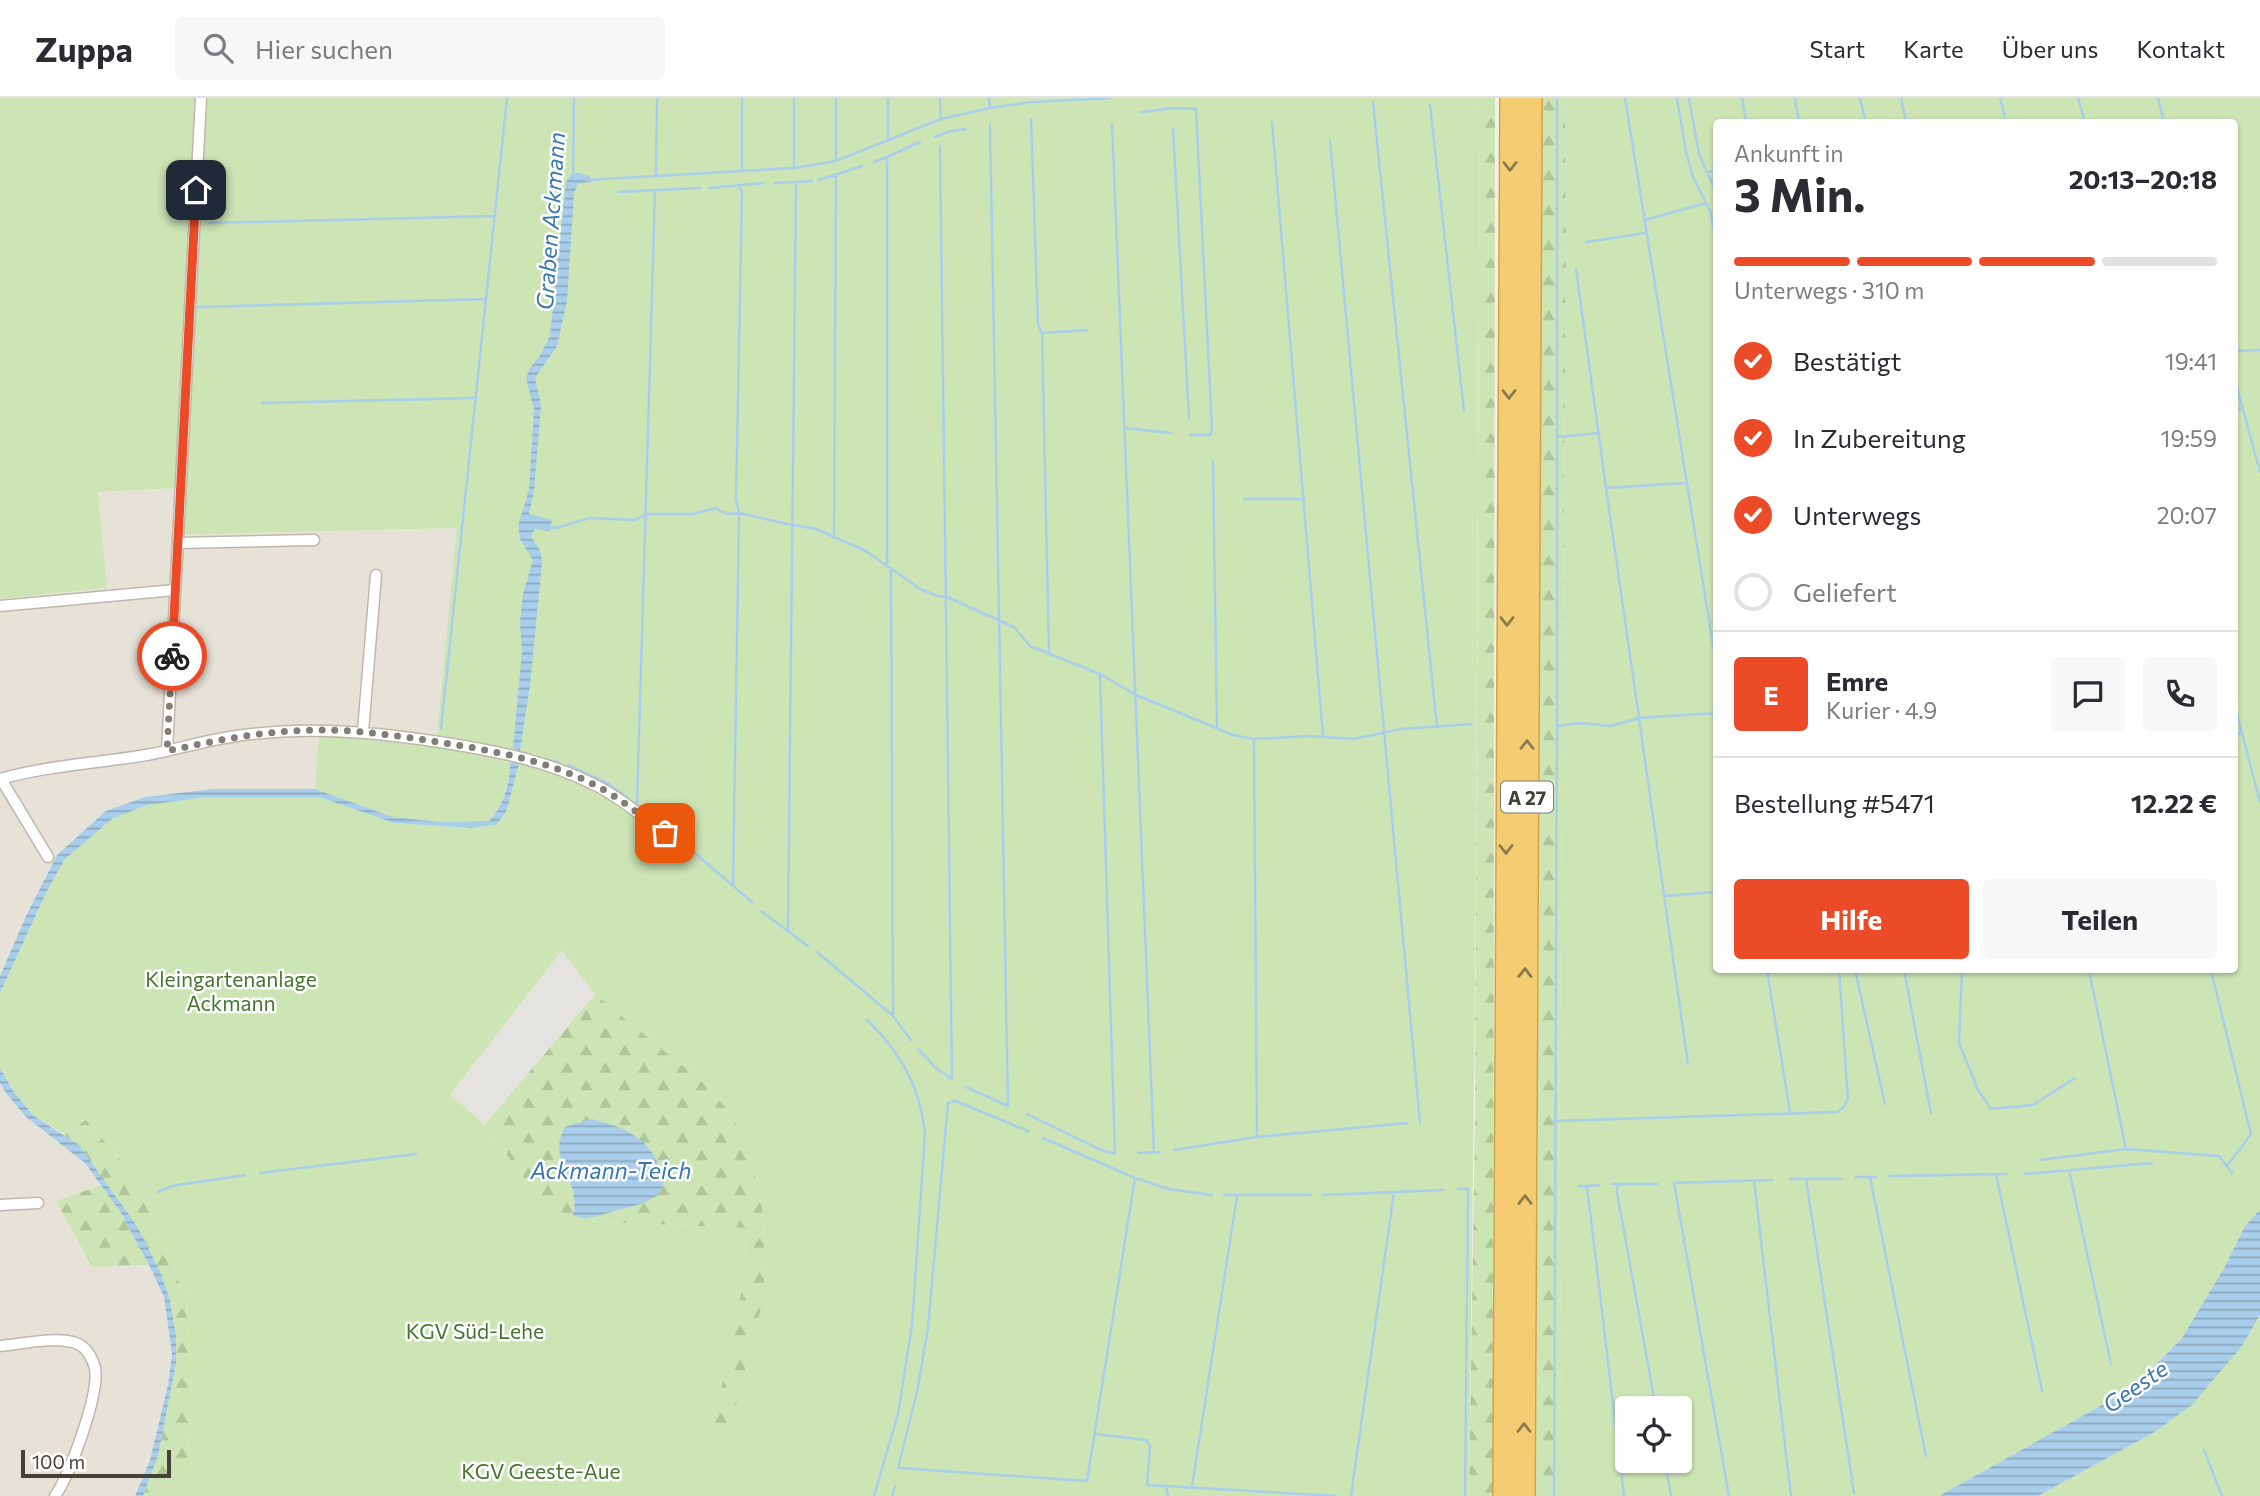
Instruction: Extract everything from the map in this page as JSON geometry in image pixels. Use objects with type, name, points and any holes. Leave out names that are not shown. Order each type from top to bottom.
[{"type":"highway","name":"A 27","points":[[1504,1496],[1510,98]]},
{"type":"highway","name":"A 27","points":[[1524,1496],[1531,98]]},
{"type":"street","points":[[167,751],[201,98]]},
{"type":"street","points":[[179,543],[314,540]]},
{"type":"street","points":[[363,732],[376,575]]},
{"type":"street","points":[[0,606],[175,590]]},
{"type":"street","points":[[48,857],[1,779],[39,769],[108,761],[230,737],[285,731],[363,732],[512,755],[556,768],[597,785],[665,833]]},
{"type":"street","points":[[0,1205],[38,1203]]},
{"type":"street","points":[[0,1346],[65,1340],[78,1344],[90,1353],[95,1379],[83,1434],[70,1468],[55,1496]]},
{"type":"shaded area","points":[[179,488],[175,535],[458,528],[436,744],[319,732],[315,789],[212,789],[145,797],[57,855],[0,976],[0,599],[106,588],[97,492]]},
{"type":"shaded area","points":[[562,951],[595,994],[484,1125],[451,1094]]},
{"type":"shaded area","points":[[0,1083],[6,1093],[85,1163],[101,1185],[57,1201],[91,1267],[149,1265],[164,1297],[172,1354],[168,1386],[150,1460],[135,1496],[0,1496]]},
{"type":"green space","points":[[0,98],[1480,98],[1475,1006],[1469,1496],[170,1496],[188,1457],[191,1397],[186,1299],[155,1223],[124,1164],[86,1120],[64,1134],[33,1115],[14,1092],[0,1068],[0,993],[47,891],[65,859],[112,819],[147,805],[208,797],[319,797],[394,823],[472,828],[496,825],[506,812],[519,760],[509,775],[502,805],[489,821],[442,822],[393,817],[315,789],[319,732],[436,744],[457,528],[175,535],[179,488],[98,492],[107,588],[0,599]],"holes":[[[561,952],[595,994],[701,1081],[761,1192],[766,1268],[746,1271],[745,1228],[556,1220],[484,1125],[451,1094]]]},
{"type":"green space","points":[[1480,98],[1495,98],[1493,1496],[1469,1496],[1475,1116]]},
{"type":"green space","points":[[1542,98],[1565,98],[1559,1179],[1563,1496],[1536,1496]]},
{"type":"green space","points":[[1565,98],[2260,98],[2260,1210],[2245,1226],[2224,1268],[2182,1338],[2134,1387],[1939,1496],[1563,1496],[1559,1179]]},
{"type":"green space","points":[[595,994],[701,1081],[732,1114],[761,1192],[766,1268],[761,1308],[728,1435],[710,1442],[746,1271],[745,1228],[556,1220],[484,1125]]},
{"type":"green space","points":[[86,1120],[124,1164],[155,1223],[186,1299],[191,1397],[188,1457],[170,1496],[143,1496],[158,1456],[176,1364],[176,1336],[170,1300],[160,1271],[137,1226],[64,1134]]},
{"type":"green space","points":[[101,1185],[121,1213],[149,1265],[92,1267],[56,1201]]},
{"type":"green space","points":[[2260,1315],[2260,1496],[2038,1496],[2153,1433],[2242,1346]]},
{"type":"water","points":[[577,173],[590,176],[590,182],[578,184],[574,193],[567,301],[557,346],[535,378],[541,405],[534,491],[529,514],[552,520],[549,531],[535,529],[531,536],[541,552],[542,563],[530,685],[520,751],[513,748],[522,652],[520,622],[523,594],[533,560],[520,539],[518,526],[529,490],[534,410],[526,378],[550,336],[566,182],[571,175]]},
{"type":"water","points":[[511,757],[520,760],[506,812],[496,825],[472,828],[394,823],[319,797],[208,797],[147,805],[112,819],[65,859],[47,891],[0,993],[0,976],[57,855],[106,811],[145,797],[212,789],[315,789],[393,817],[442,822],[489,821],[506,792]]},
{"type":"water","points":[[0,1068],[14,1092],[33,1115],[79,1145],[137,1226],[160,1271],[170,1300],[176,1336],[176,1364],[158,1456],[143,1496],[135,1496],[150,1460],[168,1385],[172,1354],[164,1297],[121,1213],[85,1163],[25,1116],[0,1083]]},
{"type":"water","name":"Ackmann-Teich","points":[[592,1119],[618,1127],[647,1147],[660,1168],[664,1182],[657,1196],[641,1204],[585,1219],[573,1215],[573,1191],[559,1150],[560,1139],[565,1127]]},
{"type":"water","name":"Geeste","points":[[2260,1210],[2260,1315],[2242,1346],[2192,1405],[2153,1433],[2038,1496],[1939,1496],[2134,1387],[2182,1338],[2224,1268],[2245,1226]]},
{"type":"waterway","points":[[441,729],[507,98]]},
{"type":"waterway","name":"Graben Ackmann","points":[[573,175],[574,98]]},
{"type":"waterway","points":[[656,175],[657,98]]},
{"type":"waterway","points":[[742,98],[742,171]]},
{"type":"waterway","points":[[794,98],[794,168]]},
{"type":"waterway","points":[[836,98],[836,161]]},
{"type":"waterway","points":[[888,98],[888,140]]},
{"type":"waterway","points":[[940,98],[941,119]]},
{"type":"waterway","points":[[989,98],[990,108]]},
{"type":"waterway","points":[[587,180],[794,168],[836,161],[941,119],[990,108],[1032,102],[1110,98]]},
{"type":"waterway","points":[[1554,1496],[1557,98]]},
{"type":"waterway","points":[[1625,98],[1713,645]]},
{"type":"waterway","points":[[1677,98],[1693,177],[1711,213],[1713,225]]},
{"type":"waterway","points":[[1689,98],[1699,154],[1713,185]]},
{"type":"waterway","points":[[1742,98],[1746,119]]},
{"type":"waterway","points":[[1795,98],[1798,119]]},
{"type":"waterway","points":[[1860,98],[1865,119]]},
{"type":"waterway","points":[[1901,98],[1905,119]]},
{"type":"waterway","points":[[2000,98],[2005,119]]},
{"type":"waterway","points":[[2078,98],[2084,119]]},
{"type":"waterway","points":[[2158,98],[2163,119]]},
{"type":"waterway","points":[[1373,102],[1437,727]]},
{"type":"waterway","points":[[1430,105],[1464,411]]},
{"type":"waterway","points":[[1142,112],[1173,108],[1196,109],[1212,429],[1210,435],[1190,435]]},
{"type":"waterway","points":[[1031,119],[1038,325],[1042,333],[1049,653]]},
{"type":"waterway","points":[[1272,122],[1323,736]]},
{"type":"waterway","points":[[966,1087],[1008,1106],[990,124]]},
{"type":"waterway","points":[[1112,124],[1154,1152]]},
{"type":"waterway","points":[[935,137],[966,129]]},
{"type":"waterway","points":[[1173,129],[1189,418]]},
{"type":"waterway","points":[[1330,141],[1420,1123]]},
{"type":"waterway","points":[[887,157],[920,142]]},
{"type":"waterway","points":[[940,146],[952,1079]]},
{"type":"waterway","points":[[874,162],[887,157],[887,567]]},
{"type":"waterway","points":[[819,180],[862,166]]},
{"type":"waterway","points":[[1706,172],[1713,171]]},
{"type":"waterway","points":[[834,538],[836,174]]},
{"type":"waterway","points":[[796,182],[812,181]]},
{"type":"waterway","points":[[774,183],[796,182],[788,931]]},
{"type":"waterway","points":[[709,188],[763,183]]},
{"type":"waterway","points":[[733,884],[742,191],[739,186]]},
{"type":"waterway","points":[[619,192],[700,188]]},
{"type":"waterway","points":[[637,804],[655,192]]},
{"type":"waterway","points":[[1645,220],[1706,203]]},
{"type":"waterway","points":[[209,223],[495,216]]},
{"type":"waterway","points":[[1586,242],[1645,233]]},
{"type":"waterway","points":[[1576,269],[1606,488]]},
{"type":"waterway","points":[[198,307],[485,299]]},
{"type":"waterway","points":[[1042,333],[1087,330]]},
{"type":"waterway","points":[[2238,351],[2260,350]]},
{"type":"waterway","points":[[2238,391],[2260,472]]},
{"type":"waterway","points":[[262,403],[474,398]]},
{"type":"waterway","points":[[2238,409],[2242,408]]},
{"type":"waterway","points":[[1124,428],[1171,433]]},
{"type":"waterway","points":[[1557,437],[1599,433]]},
{"type":"waterway","points":[[1213,461],[1217,727]]},
{"type":"waterway","points":[[1557,726],[1580,723],[1611,726],[1639,718],[1606,488],[1686,483]]},
{"type":"waterway","points":[[1244,499],[1304,499]]},
{"type":"waterway","points":[[547,527],[556,528],[590,518],[635,520],[647,514],[693,514],[715,508],[727,514],[739,513],[816,529],[866,551],[920,589],[947,597],[1014,627],[1030,646],[1100,674],[1134,694],[1233,735],[1254,739],[1310,736],[1354,739],[1401,729],[1471,724]]},
{"type":"waterway","points":[[891,570],[893,1016],[911,1040]]},
{"type":"waterway","points":[[1027,1114],[1101,1150],[1115,1154],[1100,674]]},
{"type":"waterway","points":[[1688,1064],[1639,718],[1713,713]]},
{"type":"waterway","points":[[2238,718],[2260,802]]},
{"type":"waterway","points":[[2238,734],[2242,733]]},
{"type":"waterway","points":[[1254,739],[1257,1137]]},
{"type":"waterway","points":[[547,760],[558,762]]},
{"type":"waterway","points":[[568,765],[609,784],[647,813]]},
{"type":"waterway","points":[[669,831],[752,902]]},
{"type":"waterway","points":[[1664,896],[1713,892]]},
{"type":"waterway","points":[[761,911],[808,946]]},
{"type":"waterway","points":[[817,952],[892,1015]]},
{"type":"waterway","points":[[1767,973],[1790,1112]]},
{"type":"waterway","points":[[1554,1121],[1837,1112],[1844,1107],[1848,1099],[1839,973]]},
{"type":"waterway","points":[[1856,973],[1885,1104]]},
{"type":"waterway","points":[[1905,973],[1931,1113]]},
{"type":"waterway","points":[[1962,973],[1959,1043],[1978,1090],[1991,1109],[2033,1105],[2075,1078]]},
{"type":"waterway","points":[[2090,973],[2126,1149]]},
{"type":"waterway","points":[[2212,973],[2251,1134],[2227,1166]]},
{"type":"waterway","points":[[867,1020],[889,1044],[907,1071],[919,1101],[925,1134],[912,1325],[898,1414],[874,1496]]},
{"type":"waterway","points":[[918,1049],[937,1069],[952,1079]]},
{"type":"waterway","points":[[1028,1131],[956,1101],[948,1103],[928,1328],[918,1387],[898,1468],[1087,1481],[1135,1178]]},
{"type":"waterway","points":[[1174,1150],[1257,1137],[1407,1123]]},
{"type":"waterway","points":[[1043,1138],[1135,1178],[1168,1189],[1212,1195]]},
{"type":"waterway","points":[[2040,1160],[2126,1149],[2219,1156],[2232,1173]]},
{"type":"waterway","points":[[1138,1153],[1160,1152]]},
{"type":"waterway","points":[[260,1173],[416,1154]]},
{"type":"waterway","points":[[2025,1174],[2152,1163]]},
{"type":"waterway","points":[[2069,1170],[2111,1364]]},
{"type":"waterway","points":[[1996,1174],[2042,1391]]},
{"type":"waterway","points":[[1889,1176],[2007,1174]]},
{"type":"waterway","points":[[158,1192],[172,1186],[245,1175]]},
{"type":"waterway","points":[[1856,1177],[1876,1177]]},
{"type":"waterway","points":[[1870,1177],[1926,1456]]},
{"type":"waterway","points":[[1790,1179],[1806,1179],[1854,1493]]},
{"type":"waterway","points":[[1806,1179],[1841,1179]]},
{"type":"waterway","points":[[1729,1496],[1674,1183],[1772,1180]]},
{"type":"waterway","points":[[1754,1181],[1791,1496]]},
{"type":"waterway","points":[[1612,1184],[1657,1184]]},
{"type":"waterway","points":[[1618,1184],[1617,1192],[1654,1396]]},
{"type":"waterway","points":[[1587,1186],[1599,1185]]},
{"type":"waterway","points":[[1579,1186],[1587,1186],[1624,1496]]},
{"type":"waterway","points":[[1458,1189],[1468,1189],[1465,1496]]},
{"type":"waterway","points":[[1323,1195],[1443,1190]]},
{"type":"waterway","points":[[1351,1496],[1394,1192]]},
{"type":"waterway","points":[[1224,1195],[1311,1195]]},
{"type":"waterway","points":[[1192,1487],[1237,1196]]},
{"type":"waterway","points":[[1096,1434],[1146,1440],[1150,1446],[1147,1485],[1336,1496]]},
{"type":"waterway","points":[[2204,1450],[2222,1496]]},
{"type":"waterway","points":[[1667,1473],[1671,1496]]},
{"type":"waterway","points":[[892,1496],[895,1486]]},
{"type":"waterway","points":[[1166,1486],[1168,1496]]},
{"type":"way so far","points":[[172,656],[167,751],[230,737],[285,731],[363,732],[439,742],[512,755],[556,768],[597,785],[665,833]]},
{"type":"route","points":[[172,656],[196,190]]},
{"type":"park label","name":"Kleingartenanlage Ackmann","points":[[231,990]]},
{"type":"park label","name":"KGV Süd-Lehe","points":[[475,1330]]},
{"type":"park label","name":"KGV Geeste-Aue","points":[[541,1470]]}]
